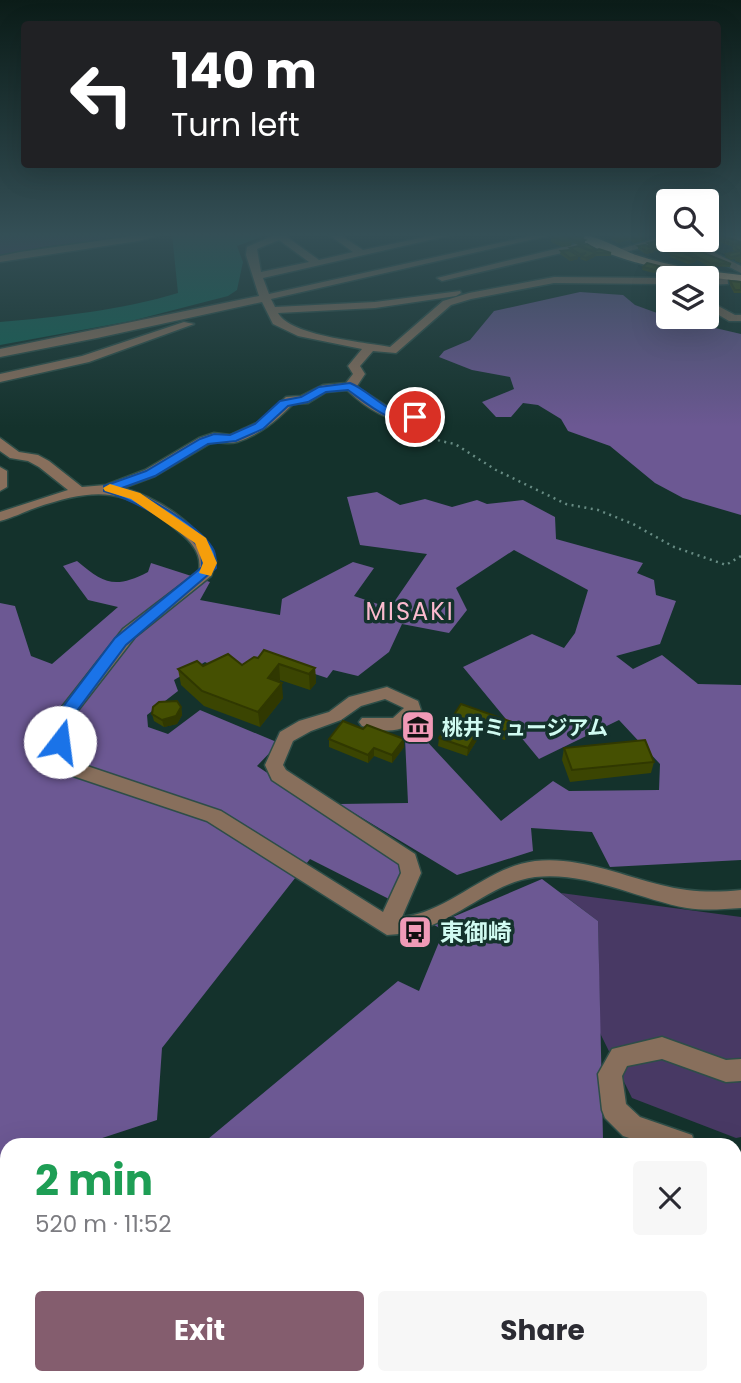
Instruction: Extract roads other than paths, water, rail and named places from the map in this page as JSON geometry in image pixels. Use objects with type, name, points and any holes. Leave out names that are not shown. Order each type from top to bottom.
[{"type":"street","points":[[231,304],[244,299]]},
{"type":"street","points":[[0,353],[263,299]]},
{"type":"street","points":[[266,299],[277,322],[302,334],[392,351],[447,303],[456,299]]},
{"type":"street","points":[[0,378],[85,359],[206,318],[250,312],[375,305],[428,299]]},
{"type":"street","points":[[231,304],[250,312]]},
{"type":"street","points":[[719,310],[733,318],[741,318]]},
{"type":"street","points":[[350,386],[359,374],[355,366],[370,346]]},
{"type":"street","points":[[1,513],[109,488],[150,474],[204,442],[214,438],[232,439],[266,424],[290,400],[304,400],[323,389],[350,386],[378,407],[407,419],[415,417]]},
{"type":"street","points":[[2,452],[39,461],[80,493]]},
{"type":"street","points":[[0,471],[0,487]]},
{"type":"street","points":[[109,488],[135,496],[193,534],[205,547],[210,563],[202,576],[121,641],[64,716],[59,736],[67,759],[80,771],[214,816],[387,926],[414,924],[531,870],[568,871],[689,900],[727,902],[741,899]]},
{"type":"street","points":[[368,722],[396,725],[413,713],[412,705],[387,693],[373,694],[335,716],[305,726],[286,737],[274,765],[279,775],[408,860],[411,873],[387,926]]},
{"type":"street","points":[[665,1138],[632,1127],[614,1110],[610,1074],[621,1057],[662,1048],[726,1071],[741,1070]]},
{"type":"place","name":"桃井ミュージアム","points":[[418,727]]},
{"type":"place","name":"東御崎","points":[[415,932]]},
{"type":"district","name":"MISAKI","points":[[410,611]]}]
